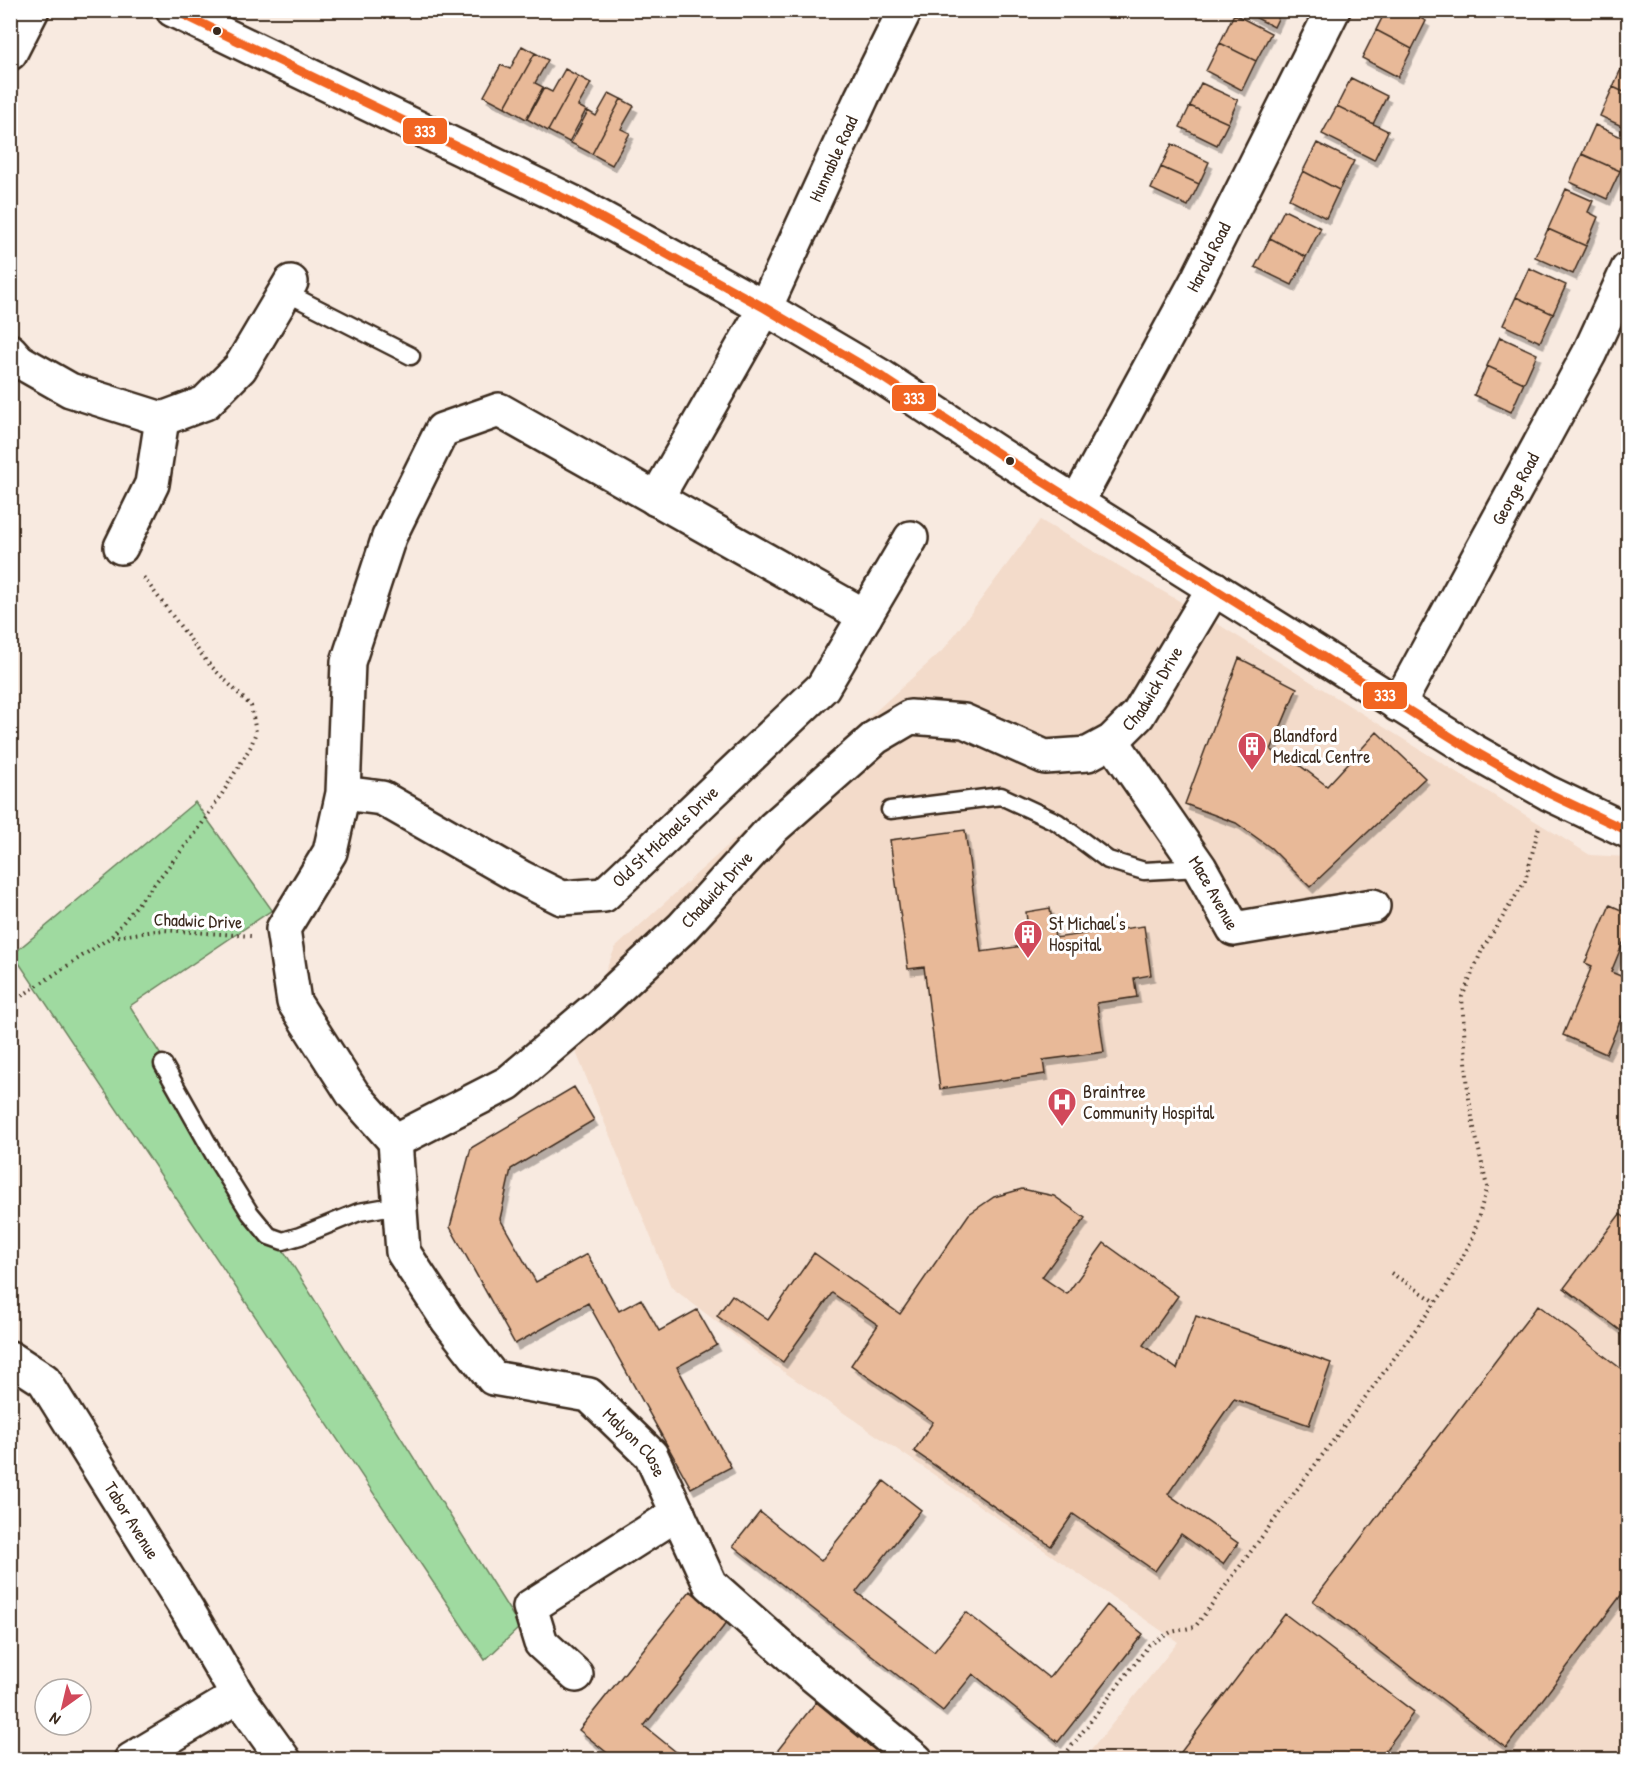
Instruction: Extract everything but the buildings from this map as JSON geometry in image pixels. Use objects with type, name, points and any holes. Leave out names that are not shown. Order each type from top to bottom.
[{"type":"street","points":[[10,53],[32,10]]},
{"type":"street","points":[[173,10],[574,203],[765,308],[882,376],[1002,456],[1470,749],[1548,793],[1629,831]]},
{"type":"street","name":"Hunnable Road","points":[[765,308],[862,97],[905,10]]},
{"type":"street","name":"Harold Road","points":[[1077,502],[1199,277],[1333,10]]},
{"type":"street","name":"George Road","points":[[1398,705],[1589,354],[1629,269]]},
{"type":"street","points":[[10,351],[19,361],[70,390],[162,419],[205,403],[240,368],[288,287]]},
{"type":"street","points":[[656,499],[765,308]]},
{"type":"street","points":[[395,1141],[353,1094],[294,1002],[283,929],[330,852],[344,793],[348,662],[389,537],[442,430],[500,410],[866,616]]},
{"type":"street","points":[[121,547],[152,484],[162,419]]},
{"type":"street","name":"Old St Michaels Drive","points":[[344,793],[382,798],[522,878],[562,898],[604,894],[823,687],[911,538]]},
{"type":"street","name":"Chadwick Drive","points":[[395,1141],[507,1083],[596,1008],[682,928],[773,828],[876,737],[910,717],[964,721],[1045,757],[1088,754],[1112,741],[1138,715],[1214,588]]},
{"type":"street","name":"Mace Avenue","points":[[1112,741],[1200,868],[1234,929],[1374,906]]},
{"type":"street","name":"Malyon Close","points":[[395,1141],[403,1252],[447,1319],[493,1378],[589,1395],[651,1455],[710,1584],[808,1671],[916,1760]]},
{"type":"street","name":"Tabor Avenue","points":[[10,1358],[44,1380],[238,1696],[284,1760]]},
{"type":"street","points":[[576,1675],[541,1643],[530,1607],[678,1513]]},
{"type":"street","points":[[131,1760],[238,1696]]},
{"type":"lane","points":[[288,287],[411,356]]},
{"type":"lane","points":[[890,810],[1001,796],[1057,822],[1108,861],[1144,871],[1200,868]]},
{"type":"lane","points":[[163,1064],[220,1165],[250,1213],[269,1236],[283,1241],[359,1212],[399,1205]]},
{"type":"path","points":[[10,1009],[17,999],[111,937],[195,834],[233,775],[256,732],[252,706],[207,662],[121,547]]},
{"type":"path","points":[[1061,1760],[1149,1645],[1171,1632],[1195,1628],[1444,1292],[1473,1240],[1487,1187],[1468,1092],[1462,997],[1482,950],[1525,881],[1548,793]]},
{"type":"path","name":"Chadwic Drive","points":[[111,937],[163,930],[258,936],[283,929]]},
{"type":"path","points":[[1391,1272],[1436,1302]]},
{"type":"shaded area","name":"Braintree Community Hospital","points":[[1040,520],[1200,613],[1590,855],[1628,857],[1628,1759],[1084,1759],[1178,1642],[768,1361],[671,1287],[574,1047],[615,948],[944,649]]},
{"type":"green space","points":[[195,802],[272,910],[130,1006],[520,1627],[485,1660],[13,954]]},
{"type":"transit line","name":"333","points":[[174,10],[574,203],[765,308],[882,377],[1002,456],[1470,749],[1548,793],[1628,831]]},
{"type":"place","name":"Blandford Medical Centre","points":[[1252,772]]},
{"type":"place","name":"St Michael's Hospital","points":[[1028,960]]},
{"type":"place","name":"Braintree Community Hospital","points":[[1062,1128]]}]
